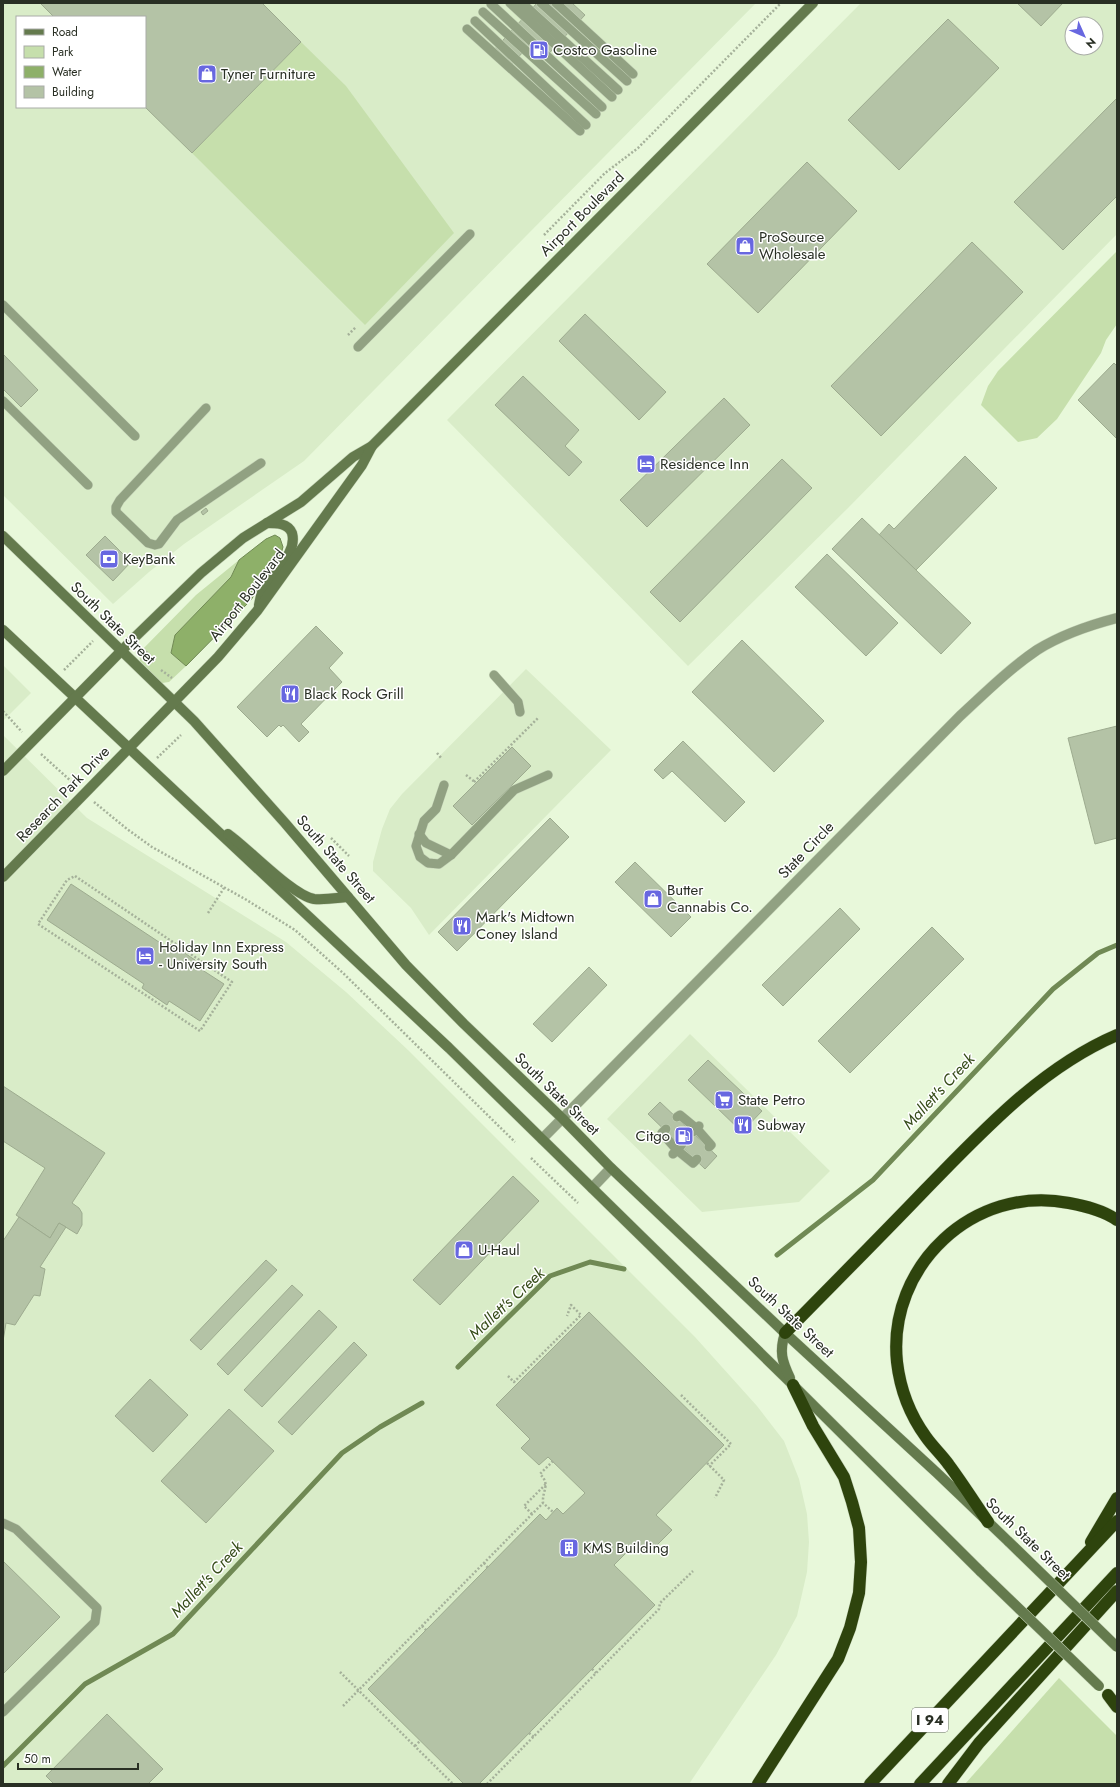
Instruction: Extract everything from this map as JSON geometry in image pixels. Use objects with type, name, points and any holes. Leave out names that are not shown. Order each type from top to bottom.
[{"type":"highway","points":[[785,1333],[958,1156],[1018,1098],[1063,1064],[1117,1035]]},
{"type":"highway","points":[[988,1522],[949,1465],[926,1436],[912,1414],[901,1385],[897,1361],[897,1332],[903,1299],[919,1268],[944,1237],[971,1218],[998,1206],[1030,1200],[1059,1201],[1086,1206],[1117,1220]]},
{"type":"highway","points":[[758,1784],[838,1659],[850,1628],[859,1593],[861,1562],[858,1528],[852,1502],[844,1477],[813,1426],[794,1385]]},
{"type":"highway","points":[[1081,1559],[1117,1498]]},
{"type":"highway","name":"I 94","points":[[870,1784],[1117,1521]]},
{"type":"highway","name":"I 94","points":[[920,1784],[1117,1573]]},
{"type":"highway","points":[[948,1784],[979,1744],[1117,1591]]},
{"type":"highway","points":[[1108,1695],[1117,1706]]},
{"type":"main road","name":"Airport Boulevard","points":[[121,651],[201,573],[243,538],[301,502],[353,457],[372,446],[813,3]]},
{"type":"main road","name":"Airport Boulevard","points":[[128,749],[218,657],[257,611],[362,465],[372,446]]},
{"type":"main road","points":[[257,611],[263,590],[291,550],[294,541],[291,531],[283,525],[267,524]]},
{"type":"main road","name":"South State Street","points":[[3,536],[194,722],[406,965],[464,1024],[562,1118],[611,1168],[785,1333],[937,1473],[1117,1647]]},
{"type":"main road","points":[[3,630],[128,749],[450,1048],[794,1385],[981,1572],[1108,1695]]},
{"type":"main road","points":[[3,771],[121,651]]},
{"type":"main road","name":"Research Park Drive","points":[[3,877],[128,749]]},
{"type":"main road","points":[[188,804],[244,846],[289,886],[313,899],[348,897]]},
{"type":"main road","points":[[785,1333],[781,1346],[784,1364],[794,1385]]},
{"type":"street","name":"State Circle","points":[[542,1139],[960,716],[1008,671],[1038,649],[1074,631],[1117,618]]},
{"type":"street","points":[[592,1188],[611,1168]]},
{"type":"lane","points":[[510,3],[615,94],[522,3]]},
{"type":"lane","points":[[541,3],[627,81]]},
{"type":"lane","points":[[556,3],[633,74]]},
{"type":"lane","points":[[483,12],[599,110],[491,4]]},
{"type":"lane","points":[[467,29],[583,128],[474,21]]},
{"type":"lane","points":[[358,347],[470,234]]},
{"type":"lane","points":[[3,305],[135,436]]},
{"type":"lane","points":[[3,401],[88,484]]},
{"type":"lane","points":[[206,408],[120,500],[116,507],[116,512],[148,543],[154,545],[159,544],[181,517],[261,462]]},
{"type":"lane","points":[[494,675],[518,702],[520,712]]},
{"type":"lane","points":[[444,786],[436,809],[424,821],[416,846],[420,857],[428,863],[439,864],[451,855],[514,790],[548,775]]},
{"type":"lane","points":[[419,834],[426,843],[451,855]]},
{"type":"lane","points":[[678,1117],[680,1115],[696,1129],[711,1145],[709,1147]]},
{"type":"lane","points":[[666,1129],[662,1133],[677,1149],[693,1163],[697,1159]]},
{"type":"lane","points":[[3,1523],[16,1529],[97,1608],[95,1622],[3,1712]]},
{"type":"path","points":[[544,235],[605,173],[638,148],[781,3]]},
{"type":"path","points":[[348,335],[356,327]]},
{"type":"path","points":[[64,670],[93,641]]},
{"type":"path","points":[[143,649],[151,656],[155,666]]},
{"type":"path","points":[[159,669],[172,678]]},
{"type":"path","points":[[3,710],[22,732]]},
{"type":"path","points":[[466,775],[475,782],[540,718]]},
{"type":"path","points":[[155,761],[181,735]]},
{"type":"path","points":[[437,753],[442,759]]},
{"type":"path","points":[[41,754],[72,782]]},
{"type":"path","points":[[94,802],[127,829],[152,846],[294,930],[312,945],[515,1142]]},
{"type":"path","points":[[331,838],[349,856]]},
{"type":"path","points":[[75,876],[184,951],[232,982],[200,1031],[38,924],[67,880],[75,876]]},
{"type":"path","points":[[208,913],[224,888]]},
{"type":"path","points":[[184,951],[189,944]]},
{"type":"path","points":[[531,1158],[578,1203]]},
{"type":"path","points":[[508,1376],[514,1382],[581,1315],[571,1305],[567,1316]]},
{"type":"path","points":[[681,1395],[731,1444],[709,1466]]},
{"type":"path","points":[[343,1706],[543,1503],[546,1484],[545,1479],[540,1474],[553,1461]]},
{"type":"path","points":[[707,1464],[724,1480],[715,1498]]},
{"type":"path","points":[[532,1514],[524,1506],[546,1484]]},
{"type":"path","points":[[543,1503],[553,1512]]},
{"type":"path","points":[[484,1563],[488,1568]]},
{"type":"path","points":[[487,1784],[659,1609],[660,1603],[693,1571]]},
{"type":"path","points":[[422,1626],[426,1630]]},
{"type":"path","points":[[592,1669],[596,1673]]},
{"type":"path","points":[[340,1672],[453,1784]]},
{"type":"path","points":[[529,1733],[534,1737]]},
{"type":"path","points":[[415,1746],[420,1741]]},
{"type":"shaded area","points":[[3,3],[756,3],[304,461],[184,544],[149,572],[113,604],[3,495]]},
{"type":"shaded area","points":[[861,3],[1117,3],[1117,234],[848,508],[688,666],[447,420]]},
{"type":"shaded area","points":[[3,665],[31,693],[3,721]]},
{"type":"shaded area","points":[[526,669],[611,750],[429,935],[411,908],[373,871],[373,862],[382,829],[390,809],[402,794]]},
{"type":"shaded area","points":[[3,735],[87,818],[286,942],[346,992],[408,1050],[695,1337],[757,1406],[784,1441],[799,1479],[807,1514],[809,1542],[807,1572],[797,1616],[776,1655],[689,1784],[3,1784]]},
{"type":"shaded area","points":[[690,1034],[830,1171],[799,1202],[702,1212],[607,1119]]},
{"type":"green space","points":[[301,42],[346,86],[454,233],[365,325],[192,153]]},
{"type":"green space","points":[[1117,251],[1117,324],[1106,340],[1101,353],[1057,419],[1037,438],[1018,442],[981,405],[988,386],[998,371]]},
{"type":"green space","points":[[239,560],[231,577],[175,635],[171,653],[186,666],[169,682],[162,683],[140,661],[139,653],[196,595]]},
{"type":"green space","points":[[1059,1678],[1117,1736],[1117,1784],[965,1784]]},
{"type":"water","points":[[275,535],[280,538],[283,547],[281,554],[251,600],[186,666],[171,653],[175,635],[231,577],[239,560],[266,539]]},
{"type":"building","name":"Tyner Furniture","points":[[40,3],[262,3],[301,42],[192,153],[146,108],[146,16],[53,16]]},
{"type":"building","points":[[537,3],[572,3],[585,15],[540,63],[525,50],[509,67],[493,51]]},
{"type":"building","points":[[1017,3],[1063,3],[1041,26]]},
{"type":"building","points":[[948,19],[999,68],[899,170],[848,120]]},
{"type":"building","points":[[1117,98],[1117,196],[1063,250],[1014,202]]},
{"type":"building","points":[[807,162],[857,211],[758,313],[707,264]]},
{"type":"building","points":[[972,242],[1023,292],[881,436],[831,386]]},
{"type":"building","points":[[585,314],[666,392],[639,420],[559,341]]},
{"type":"building","points":[[4,355],[38,390],[21,407],[3,389]]},
{"type":"building","points":[[1114,363],[1117,366],[1117,439],[1078,400]]},
{"type":"building","points":[[523,376],[579,430],[565,446],[582,462],[569,476],[495,405]]},
{"type":"building","points":[[724,398],[750,425],[647,527],[620,500]]},
{"type":"building","points":[[965,456],[997,488],[916,570],[879,535],[889,524],[894,529]]},
{"type":"building","points":[[782,459],[812,488],[680,622],[650,592]]},
{"type":"building","name":"KeyBank","points":[[206,508],[208,511],[203,515],[201,512]]},
{"type":"building","points":[[862,518],[971,623],[941,654],[832,549]]},
{"type":"building","name":"KeyBank","points":[[105,536],[131,562],[113,581],[86,555]]},
{"type":"building","points":[[827,554],[898,623],[866,656],[795,587]]},
{"type":"building","name":"Black Rock Grill","points":[[316,626],[343,653],[329,668],[342,682],[301,724],[309,732],[299,742],[283,725],[281,727],[279,725],[267,737],[237,707]]},
{"type":"building","points":[[742,640],[824,721],[774,772],[692,692]]},
{"type":"building","points":[[1117,726],[1117,838],[1095,844],[1068,738]]},
{"type":"building","points":[[683,741],[745,802],[725,822],[672,771],[663,779],[654,770]]},
{"type":"building","points":[[512,747],[531,766],[472,825],[453,806]]},
{"type":"building","points":[[550,818],[569,837],[457,951],[438,932]]},
{"type":"building","name":"Butter Cannabis Co.","points":[[635,862],[691,917],[671,937],[615,882]]},
{"type":"building","name":"Holiday Inn Express - University South","points":[[71,884],[168,948],[171,944],[195,960],[193,964],[224,984],[200,1021],[169,1001],[167,1005],[142,988],[144,984],[47,920]]},
{"type":"building","points":[[840,908],[860,929],[783,1006],[762,985]]},
{"type":"building","points":[[932,927],[964,959],[850,1073],[818,1041]]},
{"type":"building","points":[[589,967],[607,985],[552,1042],[533,1024]]},
{"type":"building","points":[[708,1060],[762,1111],[742,1132],[688,1080]]},
{"type":"building","points":[[3,1086],[105,1153],[72,1203],[79,1208],[82,1213],[82,1225],[77,1234],[59,1223],[50,1238],[16,1215],[45,1168],[3,1141]]},
{"type":"building","points":[[660,1102],[717,1156],[705,1169],[648,1114]]},
{"type":"building","points":[[513,1176],[539,1201],[440,1305],[413,1280]]},
{"type":"building","points":[[19,1217],[50,1238],[59,1223],[66,1227],[40,1267],[45,1269],[40,1296],[34,1295],[15,1325],[6,1323],[3,1341],[3,1241]]},
{"type":"building","points":[[266,1260],[277,1270],[201,1350],[190,1340]]},
{"type":"building","points":[[292,1285],[303,1295],[228,1375],[217,1364]]},
{"type":"building","points":[[319,1310],[337,1327],[262,1407],[244,1390]]},
{"type":"building","name":"KMS Building","points":[[589,1312],[724,1445],[656,1515],[672,1530],[648,1554],[636,1543],[614,1565],[655,1605],[479,1784],[464,1784],[368,1689],[540,1514],[546,1520],[557,1508],[563,1514],[585,1493],[548,1457],[539,1465],[521,1448],[530,1439],[496,1405]]},
{"type":"building","points":[[354,1342],[367,1355],[292,1435],[278,1422]]},
{"type":"building","points":[[150,1379],[188,1415],[153,1452],[115,1416]]},
{"type":"building","points":[[229,1409],[274,1451],[206,1523],[161,1481]]},
{"type":"building","points":[[3,1561],[60,1617],[3,1674]]},
{"type":"building","points":[[107,1714],[163,1769],[148,1784],[54,1784],[46,1776]]},
{"type":"waterway","name":"Mallett's Creek","points":[[777,1255],[873,1180],[1053,989],[1098,953],[1117,945]]},
{"type":"waterway","name":"Mallett's Creek","points":[[458,1367],[550,1276],[590,1262],[624,1269]]},
{"type":"waterway","name":"Mallett's Creek","points":[[3,1766],[85,1684],[173,1634],[342,1453],[380,1427],[422,1403]]},
{"type":"place","name":"Costco Gasoline","points":[[539,50]]},
{"type":"place","name":"Tyner Furniture","points":[[207,74]]},
{"type":"place","name":"ProSource Wholesale","points":[[745,246]]},
{"type":"place","name":"Residence Inn","points":[[646,464]]},
{"type":"place","name":"KeyBank","points":[[109,559]]},
{"type":"place","name":"Black Rock Grill","points":[[290,694]]},
{"type":"place","name":"Butter Cannabis Co.","points":[[653,899]]},
{"type":"place","name":"Mark's Midtown Coney Island","points":[[462,926]]},
{"type":"place","name":"Holiday Inn Express - University South","points":[[145,956]]},
{"type":"place","name":"State Petro","points":[[724,1100]]},
{"type":"place","name":"Subway","points":[[743,1125]]},
{"type":"place","name":"Citgo","points":[[684,1136]]},
{"type":"place","name":"U-Haul","points":[[464,1250]]},
{"type":"place","name":"KMS Building","points":[[569,1548]]}]
